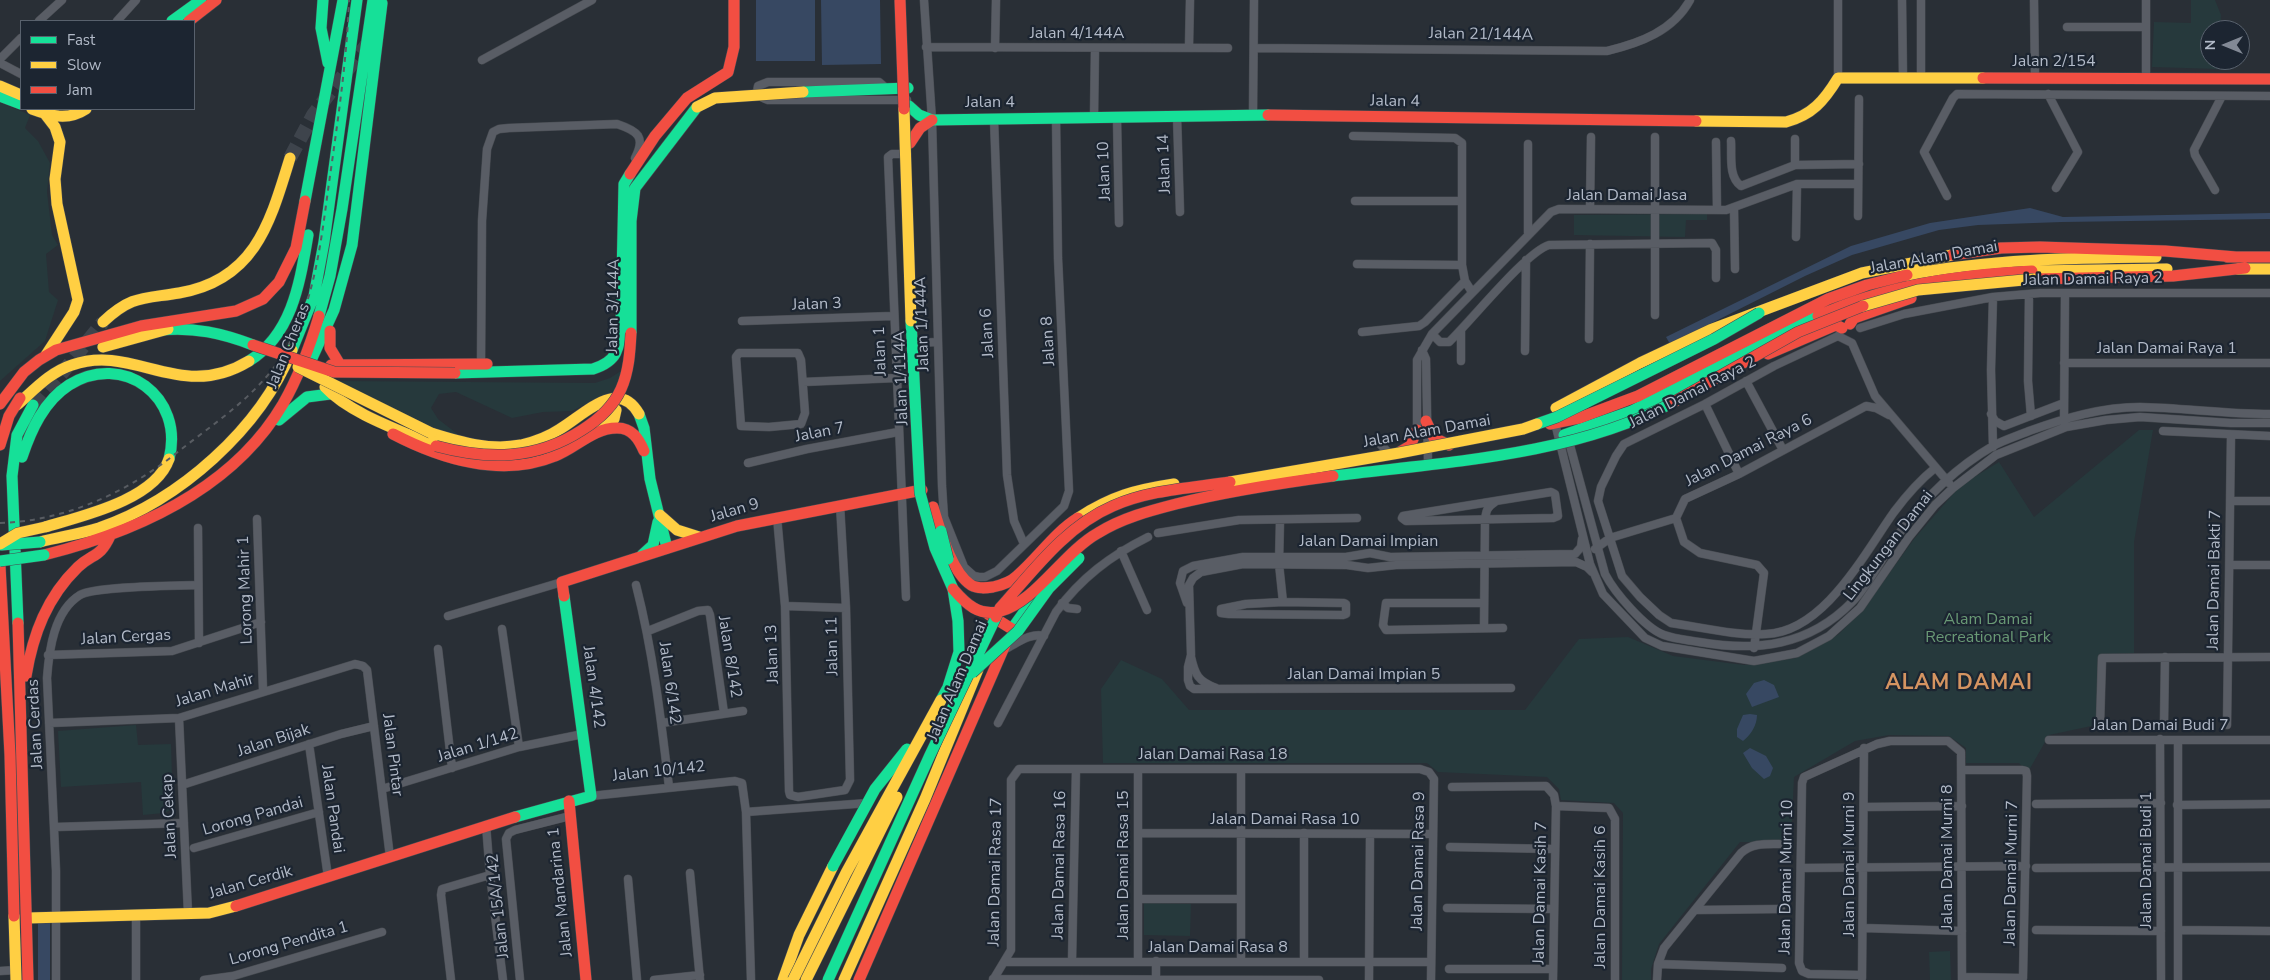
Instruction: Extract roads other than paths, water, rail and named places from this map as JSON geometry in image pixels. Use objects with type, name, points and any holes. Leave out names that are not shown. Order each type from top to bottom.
[{"type":"main road","points":[[173,20],[201,0]]},
{"type":"main road","points":[[190,20],[216,0]]},
{"type":"main road","points":[[323,0],[321,28],[330,73]]},
{"type":"main road","points":[[0,404],[26,369],[45,355],[56,350],[159,322],[235,311],[254,303],[272,291],[284,276],[296,248],[343,0]]},
{"type":"main road","name":"Jalan Cheras","points":[[0,545],[40,542],[99,528],[146,507],[189,479],[216,456],[266,400],[291,353],[314,296],[324,242],[357,0]]},
{"type":"main road","name":"Jalan Cheras","points":[[0,561],[44,555],[110,536],[178,503],[220,475],[256,441],[283,404],[313,335],[329,283],[344,205],[373,0]]},
{"type":"main road","points":[[283,404],[294,392],[317,351],[334,310],[344,277],[355,227],[382,0]]},
{"type":"main road","points":[[624,184],[655,136],[686,98],[728,72],[732,57],[734,0]]},
{"type":"main road","points":[[901,0],[914,391],[926,489],[941,531],[960,573],[972,586],[982,588],[1003,583],[1016,577],[1051,539],[1080,516],[1135,490],[1390,449],[1521,421],[1556,408],[1640,363],[1710,330],[1871,271],[1933,257],[2002,248],[2040,247],[2165,251],[2236,257]]},
{"type":"main road","points":[[793,980],[846,873],[948,687],[959,652],[958,621],[953,589],[935,548],[920,493],[913,392],[901,0]]},
{"type":"main road","name":"Jalan 1/114A","points":[[906,0],[922,490],[927,531],[938,567],[950,585],[984,612],[1012,629]]},
{"type":"main road","name":"Jalan 2/154","points":[[1838,78],[2270,79]]},
{"type":"main road","name":"Jalan 4","points":[[932,120],[1253,115],[1786,122],[1803,119],[1816,111],[1838,78]]},
{"type":"main road","points":[[0,86],[20,95]]},
{"type":"main road","points":[[886,89],[908,88]]},
{"type":"main road","name":"Jalan 3/144A","points":[[330,394],[375,418],[436,446],[463,454],[506,457],[536,453],[575,435],[602,416],[621,391],[627,371],[631,333],[631,221],[635,188],[697,107],[715,98],[723,97],[886,89]]},
{"type":"main road","points":[[0,96],[20,104]]},
{"type":"main road","points":[[909,103],[919,115],[932,120]]},
{"type":"main road","points":[[35,110],[63,118],[81,113],[85,110]]},
{"type":"main road","points":[[45,114],[55,126],[60,142],[55,179],[57,204],[78,300],[74,312],[45,355]]},
{"type":"main road","points":[[910,148],[920,128],[932,120]]},
{"type":"main road","points":[[17,405],[50,376],[71,365],[83,362],[116,362],[178,376],[199,378],[230,371],[257,357],[268,348],[285,324],[299,285],[322,157],[319,130]]},
{"type":"main road","points":[[103,322],[118,308],[138,297],[196,290],[216,282],[236,269],[254,251],[266,230],[290,158]]},
{"type":"main road","name":"Jalan 3/144A","points":[[339,363],[355,366],[481,364],[541,365],[593,369],[604,367],[612,361],[617,353],[621,324],[624,184]]},
{"type":"main road","name":"Jalan Alam Damai","points":[[859,980],[931,800],[990,643],[1001,622],[1054,554],[1080,530],[1114,510],[1142,500],[1452,445],[1559,422],[1625,401],[1666,383],[1828,300],[1866,286],[1911,275],[1993,262],[2040,259],[2270,257]]},
{"type":"main road","points":[[953,589],[972,608],[989,612],[1005,612],[1024,600],[1084,541],[1119,522],[1150,511],[1243,489],[1380,468],[1494,455],[1589,436],[1634,420],[1677,401],[1788,337],[1838,314],[1915,291],[2034,279],[2173,276],[2245,268]]},
{"type":"main road","name":"Jalan Alam Damai","points":[[844,980],[1012,629],[1027,606],[1062,562],[1083,543],[1122,517],[1154,507],[1500,450],[1602,424],[1638,409],[1786,330],[1875,294],[1939,280],[1996,272],[2059,269],[2270,268]]},
{"type":"main road","points":[[1737,356],[1766,354],[1836,325],[1848,329],[1854,318],[1925,293],[1939,280]]},
{"type":"main road","points":[[330,394],[326,390],[323,377],[329,366],[339,363],[330,351],[328,344],[334,310]]},
{"type":"main road","points":[[828,980],[930,755],[1000,608],[1054,548],[1085,522],[1112,506],[1138,498],[1399,453],[1522,429],[1566,412],[1714,339],[1759,313]]},
{"type":"main road","points":[[106,336],[168,329],[208,330],[254,345],[431,433],[458,443],[478,446],[506,446],[541,439],[560,430],[605,400],[622,398],[636,408],[643,424],[646,436],[646,455]]},
{"type":"main road","points":[[0,445],[9,416],[24,390],[34,378],[64,359],[168,329]]},
{"type":"main road","name":"Jalan 3/144A","points":[[254,345],[334,372],[455,373],[536,371],[566,368]]},
{"type":"main road","points":[[0,545],[18,533],[45,527],[92,512],[142,490],[158,478],[166,468],[172,448],[171,426],[165,407],[152,390],[132,377],[115,372],[83,376],[69,385],[51,401],[33,425],[26,441],[22,458],[23,585],[18,619]]},
{"type":"main road","points":[[256,441],[305,397],[314,394],[330,394]]},
{"type":"main road","points":[[28,980],[28,918],[12,476],[17,435],[33,404]]},
{"type":"main road","points":[[577,417],[606,405],[614,406],[616,410],[614,419],[586,439]]},
{"type":"main road","points":[[375,418],[391,432],[432,454],[476,464],[500,465],[544,459],[610,429],[624,429],[638,437],[646,455],[667,548]]},
{"type":"main road","points":[[1426,421],[1434,438],[1452,445]]},
{"type":"main road","points":[[1391,455],[1410,446],[1417,430]]},
{"type":"main road","points":[[945,704],[974,671],[1018,631],[1049,588],[1094,543],[1136,523],[1243,489]]},
{"type":"main road","name":"Jalan 9","points":[[562,582],[667,548],[777,516],[922,490]]},
{"type":"main road","points":[[660,514],[668,524],[678,531],[688,535],[704,537]]},
{"type":"main road","points":[[639,558],[653,545],[660,514]]},
{"type":"main road","points":[[806,980],[945,704],[962,654],[962,619],[941,531]]},
{"type":"main road","points":[[21,711],[30,645],[42,616],[67,578],[79,566],[103,550],[110,536]]},
{"type":"main road","points":[[0,566],[11,764],[16,975]]},
{"type":"main road","name":"Jalan 4/142","points":[[562,582],[591,796]]},
{"type":"main road","points":[[984,612],[990,629],[990,643]]},
{"type":"main road","points":[[0,678],[6,698]]},
{"type":"main road","points":[[783,980],[799,935],[859,816],[888,769],[920,736]]},
{"type":"main road","name":"Jalan 10/142","points":[[390,857],[486,825],[591,796]]},
{"type":"main road","name":"Jalan Mandarina 1","points":[[569,802],[586,980]]},
{"type":"main road","name":"Jalan Cerdik","points":[[28,918],[209,913],[390,857]]},
{"type":"street","points":[[40,20],[62,0]]},
{"type":"street","points":[[118,20],[136,0]]},
{"type":"street","points":[[482,60],[592,0]]},
{"type":"street","name":"Jalan 1/144A","points":[[924,0],[932,120],[937,342],[944,517],[958,554],[969,572],[974,576],[985,577],[1003,566],[1024,544]]},
{"type":"street","points":[[995,48],[996,0]]},
{"type":"street","points":[[1189,46],[1190,0]]},
{"type":"street","points":[[1253,115],[1254,0]]},
{"type":"street","name":"Jalan 21/144A","points":[[1254,48],[1607,51],[1640,43],[1654,35],[1668,26],[1690,0]]},
{"type":"street","points":[[1838,0],[1838,78]]},
{"type":"street","points":[[1902,0],[1903,78]]},
{"type":"street","points":[[1920,78],[1921,0]]},
{"type":"street","points":[[2034,0],[2035,79]]},
{"type":"street","points":[[2146,0],[2146,79]]},
{"type":"street","points":[[2067,27],[2146,27]]},
{"type":"street","points":[[0,59],[20,39]]},
{"type":"street","name":"Jalan 4/144A","points":[[926,47],[1095,48],[1189,46],[1228,48]]},
{"type":"street","points":[[1094,118],[1095,48]]},
{"type":"street","points":[[0,63],[20,73]]},
{"type":"street","points":[[886,89],[879,82],[768,82],[758,86],[757,92],[758,96],[768,100],[909,103]]},
{"type":"street","points":[[1947,196],[1924,152],[1953,98],[1962,92],[2270,96]]},
{"type":"street","points":[[2048,94],[2078,152],[2056,188]]},
{"type":"street","points":[[2215,190],[2194,150],[2222,96]]},
{"type":"street","points":[[1858,216],[1859,99]]},
{"type":"street","name":"Jalan 14","points":[[1177,116],[1180,212]]},
{"type":"street","name":"Jalan 8","points":[[1024,544],[1064,506],[1069,491],[1058,258],[1056,118]]},
{"type":"street","name":"Jalan 10","points":[[1117,118],[1119,223]]},
{"type":"street","name":"Jalan 6","points":[[994,119],[1007,475],[1014,521],[1024,544]]},
{"type":"street","points":[[481,364],[482,221],[487,149],[493,132],[499,129],[617,124],[631,129],[639,137],[641,147],[624,184]]},
{"type":"street","points":[[1353,136],[1459,139],[1462,143],[1462,265],[1465,281],[1472,292]]},
{"type":"street","points":[[1590,210],[1591,137]]},
{"type":"street","points":[[1655,137],[1655,315]]},
{"type":"street","points":[[1795,139],[1795,165]]},
{"type":"street","points":[[1731,141],[1733,174],[1735,182],[1741,186],[1795,165],[1858,164]]},
{"type":"street","points":[[1716,142],[1717,210]]},
{"type":"street","points":[[1528,144],[1528,233]]},
{"type":"street","name":"Jalan 1","points":[[906,597],[893,316],[888,157],[910,148]]},
{"type":"street","points":[[1796,237],[1797,184]]},
{"type":"street","name":"Jalan Damai Jasa","points":[[1423,450],[1417,430],[1417,360],[1422,350],[1432,334],[1550,212],[1559,209],[1717,210],[1734,208],[1797,184],[1858,184]]},
{"type":"street","points":[[1355,201],[1462,201]]},
{"type":"street","points":[[1734,208],[1735,269]]},
{"type":"street","points":[[1432,334],[1440,342],[1449,342],[1526,260],[1543,246],[1712,243],[1716,250],[1716,278]]},
{"type":"street","points":[[1589,339],[1590,244]]},
{"type":"street","points":[[1525,351],[1526,260]]},
{"type":"street","points":[[1357,264],[1462,265]]},
{"type":"street","points":[[1362,332],[1419,326],[1465,281]]},
{"type":"street","points":[[2065,293],[2064,418],[2066,427]]},
{"type":"street","name":"Jalan Damai Raya 2","points":[[1935,468],[1896,511],[1846,581],[1822,608],[1803,622],[1780,632],[1755,634],[1671,623],[1659,616],[1622,576],[1598,500],[1616,456],[1624,444],[1848,329],[1904,314],[1993,296],[2065,293],[2270,293]]},
{"type":"street","points":[[2029,295],[2028,381],[2031,416]]},
{"type":"street","points":[[1993,296],[1991,414],[1993,447]]},
{"type":"street","name":"Jalan 3","points":[[742,321],[893,316]]},
{"type":"street","points":[[1848,329],[1875,396],[1889,415],[1953,488]]},
{"type":"street","points":[[1848,329],[1852,342]]},
{"type":"street","points":[[1460,362],[1461,330]]},
{"type":"street","points":[[917,343],[937,342]]},
{"type":"street","name":"Jalan Damai Jasa","points":[[1422,350],[1426,359],[1424,463]]},
{"type":"street","points":[[739,353],[798,353],[801,360],[803,382],[805,413],[800,424],[769,427],[741,426],[736,357],[739,353]]},
{"type":"street","name":"Jalan Damai Raya 1","points":[[2064,363],[2270,363]]},
{"type":"street","points":[[803,382],[896,378]]},
{"type":"street","points":[[1746,381],[1783,450]]},
{"type":"street","name":"Jalan Damai Raya 6","points":[[1676,518],[1685,499],[1739,474],[1866,406],[1875,396]]},
{"type":"street","points":[[1991,414],[1995,421],[2004,426],[2064,403]]},
{"type":"street","points":[[1705,404],[1739,474]]},
{"type":"street","points":[[1866,406],[1876,408],[1889,415]]},
{"type":"street","name":"Lingkungan Damai","points":[[1559,422],[1605,574],[1611,585],[1651,628],[1665,636],[1708,644],[1754,648],[1793,641],[1822,626],[1852,602],[1901,531],[1927,500],[1947,481],[1993,447],[2064,418],[2104,410],[2139,407],[2230,414],[2270,414]]},
{"type":"street","name":"Lingkungan Damai","points":[[1563,435],[1582,534],[1592,572],[1603,594],[1645,638],[1662,646],[1754,662],[1797,653],[1829,636],[1860,608],[1909,537],[1935,505],[1953,488],[1996,455],[2066,427],[2106,420],[2140,417],[2231,423],[2270,423]]},
{"type":"street","points":[[2163,431],[2270,436]]},
{"type":"street","name":"Jalan 7","points":[[748,463],[898,432]]},
{"type":"street","name":"Jalan Damai Bakti 7","points":[[2227,725],[2231,435]]},
{"type":"street","points":[[1379,443],[1391,455]]},
{"type":"street","points":[[1551,492],[1556,494],[1558,516],[1485,520],[1406,521],[1402,518],[1403,516],[1466,506],[1551,492]]},
{"type":"street","points":[[1484,628],[1485,520],[1489,506],[1499,500]]},
{"type":"street","points":[[2230,501],[2270,501]]},
{"type":"street","name":"Jalan 11","points":[[840,504],[846,608],[850,780],[848,787]]},
{"type":"street","points":[[1466,506],[1479,508],[1485,520]]},
{"type":"street","name":"Jalan 13","points":[[777,516],[785,606],[790,795],[798,797],[845,790],[848,787]]},
{"type":"street","points":[[1158,533],[1238,520],[1357,518]]},
{"type":"street","points":[[1588,556],[1610,538],[1676,518],[1684,542],[1696,551],[1757,565],[1761,568],[1764,573],[1754,648]]},
{"type":"street","name":"Lorong Mahir 1","points":[[258,519],[263,690]]},
{"type":"street","points":[[1280,520],[1279,560],[1283,602]]},
{"type":"street","points":[[198,528],[199,643]]},
{"type":"street","name":"Jalan Damai Impian","points":[[1189,609],[1189,585],[1200,572],[1243,564],[1370,553],[1390,557],[1575,554],[1581,547],[1582,534]]},
{"type":"street","points":[[998,723],[1062,603],[1086,576],[1121,551],[1148,537]]},
{"type":"street","points":[[1121,551],[1146,610]]},
{"type":"street","name":"Jalan Damai Impian","points":[[1216,689],[1194,689],[1190,686],[1188,667],[1191,655],[1191,618],[1180,583],[1180,577],[1187,568],[1243,557],[1368,568],[1396,565],[1576,562],[1587,566],[1592,572]]},
{"type":"street","points":[[2230,565],[2270,565]]},
{"type":"street","points":[[448,616],[562,582]]},
{"type":"street","name":"Jalan 6/142","points":[[636,584],[648,631],[662,723],[669,787]]},
{"type":"street","name":"Jalan Cerdas","points":[[56,980],[55,827],[47,678],[48,655],[54,633],[67,607],[82,594],[99,590],[198,585]]},
{"type":"street","points":[[1283,602],[1344,603],[1346,604],[1347,611],[1343,615],[1238,614],[1221,613],[1220,609],[1246,604],[1283,602]]},
{"type":"street","points":[[1062,603],[1068,608],[1077,610]]},
{"type":"street","points":[[1484,603],[1386,603],[1382,625],[1386,630],[1503,628]]},
{"type":"street","points":[[785,606],[846,608]]},
{"type":"street","points":[[1027,606],[1031,624],[1044,636]]},
{"type":"street","name":"Jalan 8/142","points":[[648,631],[698,611],[708,610],[724,713]]},
{"type":"street","name":"Jalan Cergas","points":[[48,655],[172,651],[261,622]]},
{"type":"street","points":[[502,628],[519,747]]},
{"type":"street","points":[[1002,651],[1026,638],[1038,635],[1044,636]]},
{"type":"street","points":[[438,649],[452,768]]},
{"type":"street","name":"Jalan Damai Impian","points":[[1191,655],[1198,677],[1203,683],[1216,689]]},
{"type":"street","points":[[2164,725],[2165,657]]},
{"type":"street","points":[[2100,725],[2102,658],[2270,657]]},
{"type":"street","name":"Jalan Mahir","points":[[49,723],[179,718],[263,690],[355,664]]},
{"type":"street","name":"Jalan Pintar","points":[[355,664],[363,666],[367,670],[390,857]]},
{"type":"street","name":"Jalan Damai Impian 5","points":[[1216,689],[1511,688]]},
{"type":"street","points":[[662,723],[743,711]]},
{"type":"street","name":"Jalan Cekap","points":[[179,718],[188,913]]},
{"type":"street","name":"Jalan Bijak","points":[[182,785],[309,744],[374,726]]},
{"type":"street","name":"Jalan 1/142","points":[[382,789],[519,747],[583,734]]},
{"type":"street","name":"Jalan Damai Budi 7","points":[[2049,740],[2270,740]]},
{"type":"street","name":"Jalan Damai Budi 1","points":[[2160,740],[2161,980]]},
{"type":"street","points":[[2178,740],[2178,980]]},
{"type":"street","name":"Jalan Damai Murni 8","points":[[1864,748],[1890,741],[1948,741],[1962,752],[1962,979]]},
{"type":"street","name":"Jalan Pandai","points":[[309,744],[328,877]]},
{"type":"street","name":"Jalan Damai Murni 10","points":[[1862,978],[1809,974],[1802,971],[1800,963],[1802,783],[1804,777],[1864,748]]},
{"type":"street","name":"Jalan Damai Murni 9","points":[[1862,978],[1864,748]]},
{"type":"street","name":"Jalan Damai Rasa 18","points":[[1011,780],[1019,769],[1420,769]]},
{"type":"street","name":"Jalan Damai Rasa 16","points":[[1072,961],[1076,769]]},
{"type":"street","name":"Jalan Damai Rasa 15","points":[[1138,769],[1138,961]]},
{"type":"street","points":[[1242,769],[1242,962]]},
{"type":"street","name":"Jalan Damai Rasa 9","points":[[1420,769],[1429,772],[1434,779],[1431,980]]},
{"type":"street","name":"Jalan Damai Murni 7","points":[[1962,770],[2026,771],[2023,978],[1962,979]]},
{"type":"street","name":"Jalan Damai Rasa 17","points":[[993,980],[1011,950],[1011,780]]},
{"type":"street","name":"Jalan 10/142","points":[[591,796],[669,787],[739,782],[744,786],[751,980]]},
{"type":"street","points":[[1452,787],[1546,786],[1554,795],[1556,806]]},
{"type":"street","points":[[746,812],[931,800]]},
{"type":"street","points":[[2036,804],[2161,804]]},
{"type":"street","points":[[2177,804],[2270,804]]},
{"type":"street","name":"Jalan Damai Kasih 7","points":[[1553,980],[1556,806]]},
{"type":"street","name":"Jalan Damai Kasih 6","points":[[1556,806],[1609,808],[1616,819],[1615,980]]},
{"type":"street","points":[[1864,807],[1962,806]]},
{"type":"street","name":"Lorong Pandai","points":[[194,848],[319,812]]},
{"type":"street","name":"Jalan 15A/142","points":[[520,980],[506,839],[509,833],[515,830],[570,816]]},
{"type":"street","points":[[55,827],[184,823]]},
{"type":"street","points":[[486,825],[503,980]]},
{"type":"street","name":"Jalan Damai Rasa 10","points":[[1138,833],[1433,834]]},
{"type":"street","points":[[1304,833],[1304,962]]},
{"type":"street","points":[[1369,980],[1370,834]]},
{"type":"street","points":[[1658,980],[1658,964],[1664,948],[1747,848],[1762,844],[1779,844]]},
{"type":"street","points":[[1450,847],[1554,849]]},
{"type":"street","points":[[1801,868],[2026,866]]},
{"type":"street","points":[[2036,868],[2270,867]]},
{"type":"street","points":[[654,980],[700,978],[690,873]]},
{"type":"street","points":[[451,980],[441,895],[442,889],[490,875]]},
{"type":"street","points":[[628,879],[637,980]]},
{"type":"street","points":[[1138,899],[1242,899]]},
{"type":"street","points":[[1447,908],[1554,908]]},
{"type":"street","points":[[1695,910],[1781,909]]},
{"type":"street","points":[[136,915],[136,980]]},
{"type":"street","points":[[1863,928],[1962,930]]},
{"type":"street","points":[[2036,930],[2161,931]]},
{"type":"street","points":[[2178,930],[2270,931]]},
{"type":"street","name":"Lorong Pendita 1","points":[[204,980],[232,976],[382,932]]},
{"type":"street","points":[[1156,961],[1156,980]]},
{"type":"street","name":"Jalan Damai Rasa 8","points":[[1004,962],[1432,962]]},
{"type":"street","points":[[1658,964],[1782,968]]},
{"type":"street","points":[[1449,969],[1553,969]]},
{"type":"street","points":[[0,971],[16,975]]},
{"type":"street","name":"Jalan Damai Rasa 8","points":[[993,980],[1319,980]]},
{"type":"water","points":[[756,0],[815,0],[815,61],[756,61]]},
{"type":"water","points":[[821,0],[880,0],[881,64],[822,65]]},
{"type":"water","points":[[2030,208],[2063,217],[2270,213],[2270,219],[2062,222],[1978,225],[1939,230],[1852,255],[1805,276],[1670,344],[1666,337],[1851,246],[1930,223]]},
{"type":"water","points":[[1764,680],[1774,685],[1779,697],[1752,707],[1746,694],[1754,683]]},
{"type":"water","points":[[1743,715],[1757,715],[1755,726],[1749,736],[1743,741],[1737,737],[1737,729]]},
{"type":"water","points":[[1750,748],[1766,756],[1773,768],[1770,776],[1764,779],[1752,768],[1743,753]]},
{"type":"waterway","points":[[44,923],[44,980]]},
{"type":"tunnel","points":[[290,158],[313,115],[368,43]]},
{"type":"tunnel","points":[[33,405],[63,372],[103,322]]},
{"type":"railway","points":[[0,523],[49,517],[72,510],[95,502],[139,479],[230,412],[265,379],[275,366],[289,344],[300,321],[309,297],[315,272],[340,106],[349,0]]},
{"type":"district","name":"ALAM DAMAI","points":[[1959,684]]},
{"type":"park label","name":"Alam Damai Recreational Park","points":[[1988,629]]}]
